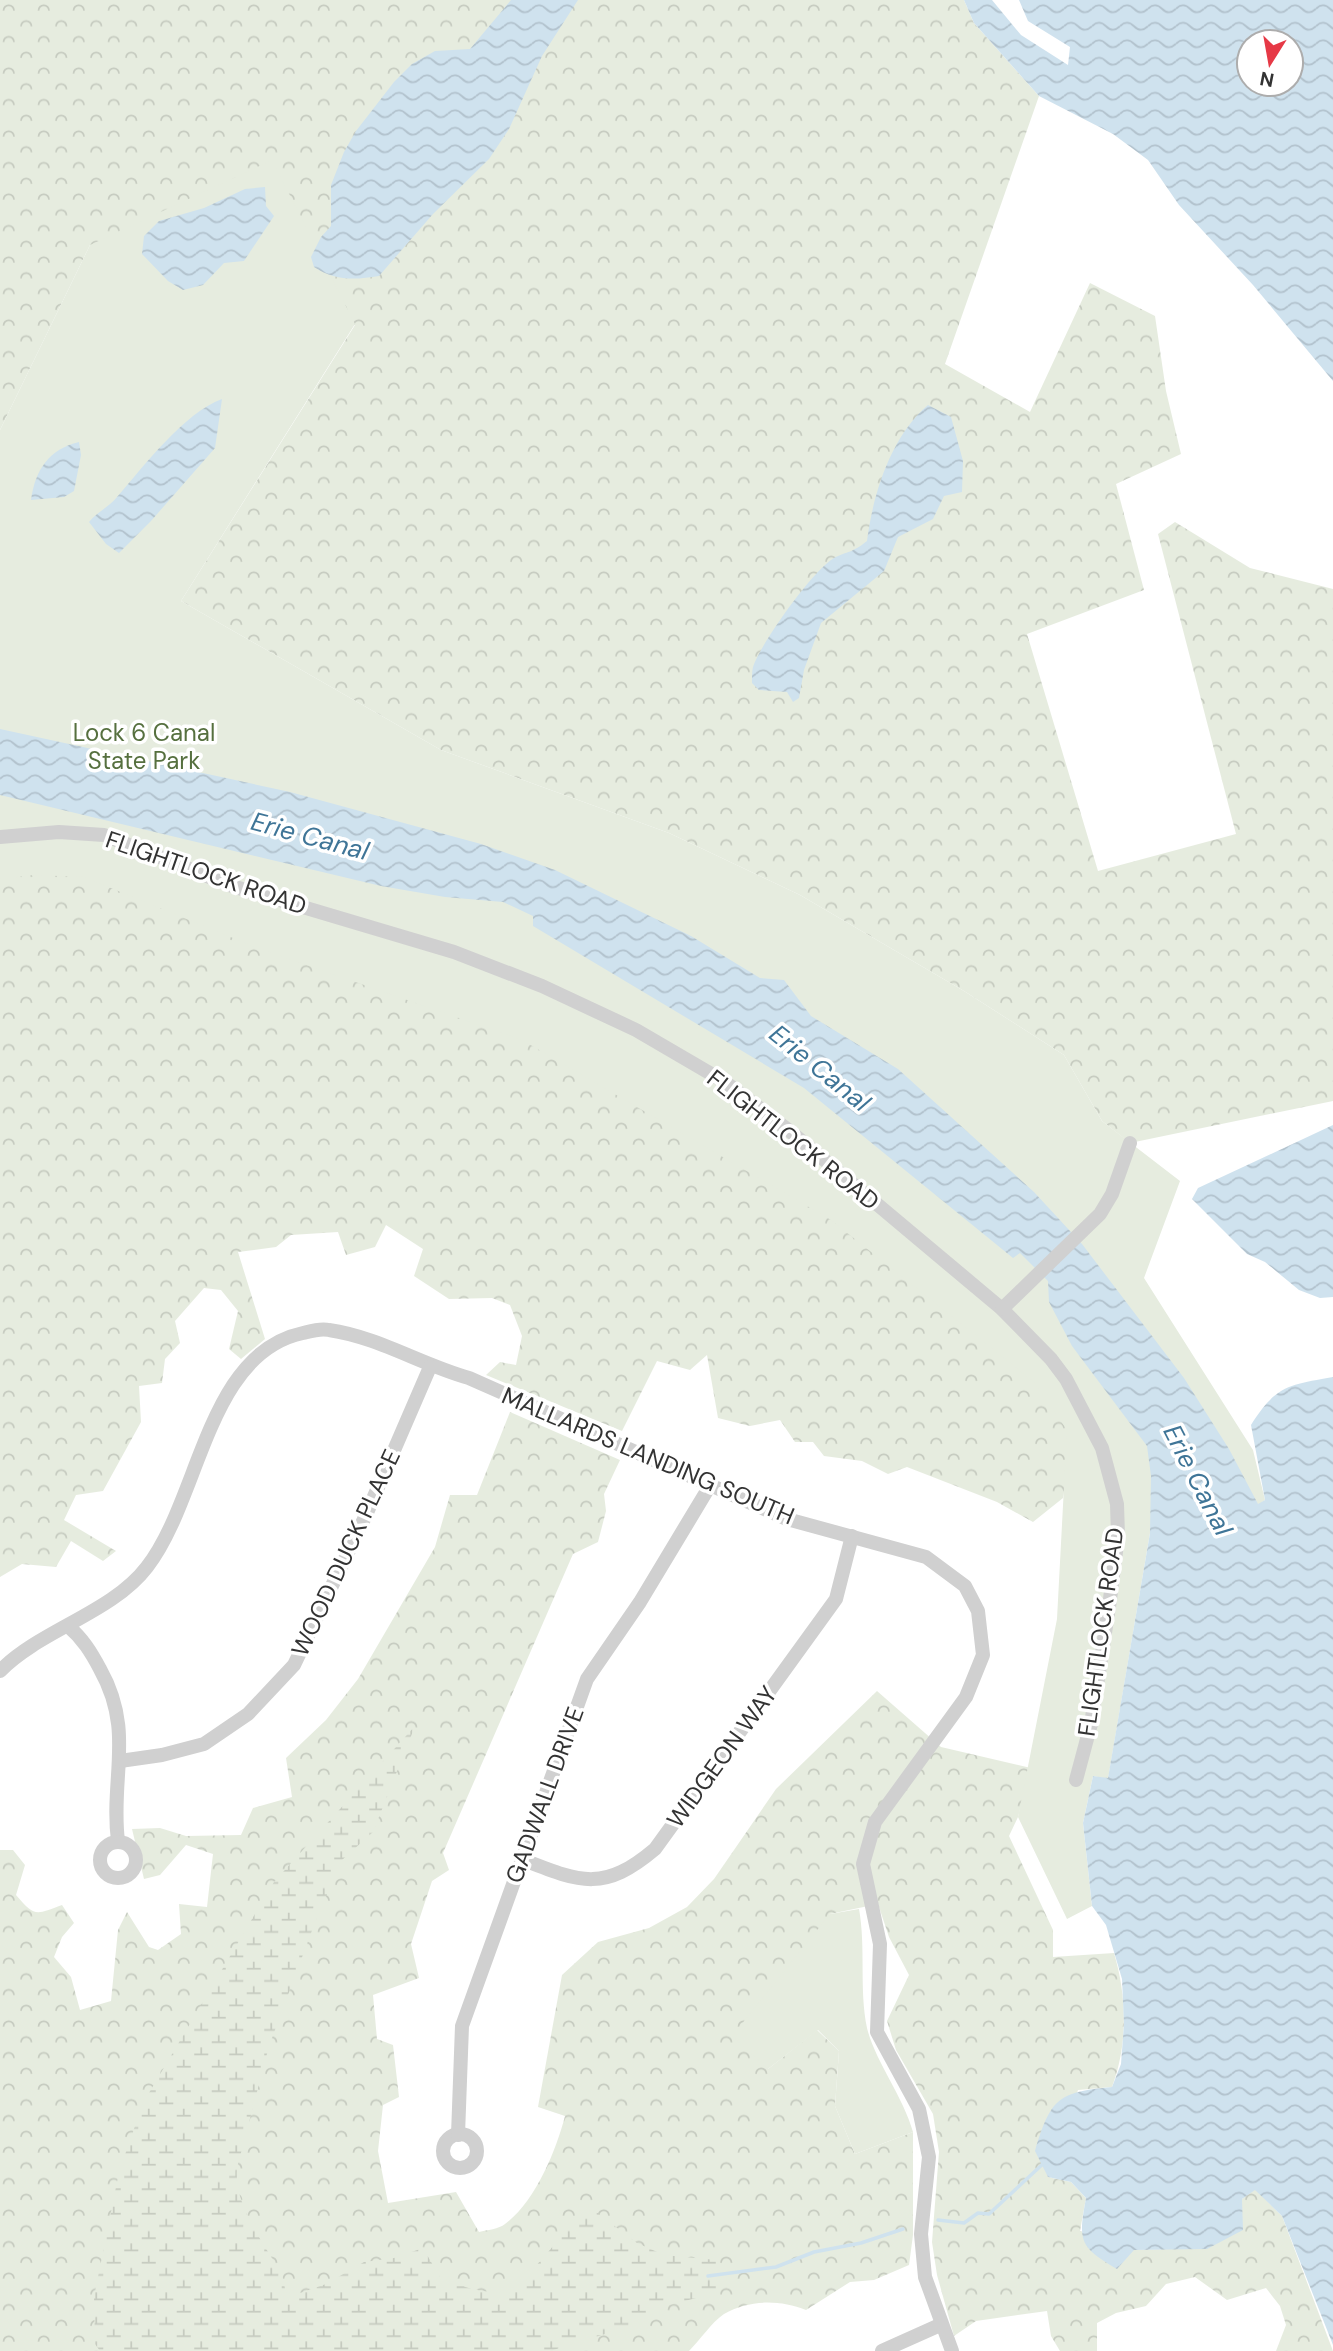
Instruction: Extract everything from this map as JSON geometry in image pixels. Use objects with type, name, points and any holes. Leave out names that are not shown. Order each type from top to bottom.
[{"type":"street","name":"FLIGHTLOCK ROAD","points":[[0,837],[59,832],[104,835],[232,886],[454,952],[542,986],[636,1030],[725,1082],[780,1124],[1002,1309],[1051,1359],[1066,1379],[1102,1448],[1117,1504],[1118,1536],[1109,1608],[1091,1724],[1076,1780]]},
{"type":"street","points":[[1002,1309],[1100,1214],[1112,1194],[1130,1143]]},
{"type":"street","name":"MALLARDS LANDING SOUTH","points":[[0,1671],[9,1662],[128,1587],[150,1564],[169,1530],[230,1388],[251,1358],[287,1336],[325,1329],[391,1348],[430,1367],[469,1378],[787,1520],[926,1557],[965,1586],[978,1612],[983,1655],[966,1697],[875,1822],[863,1864],[880,1944],[877,2032],[919,2109],[929,2157],[921,2234],[925,2277],[940,2325],[952,2351]]},
{"type":"street","name":"WOOD DUCK PLACE","points":[[120,1761],[162,1755],[204,1744],[248,1714],[294,1665],[366,1515],[430,1367]]},
{"type":"street","name":"GADWALL DRIVE","points":[[457,2135],[462,2026],[587,1679],[640,1602],[711,1484]]},
{"type":"street","name":"WIDGEON WAY","points":[[521,1859],[579,1879],[606,1879],[627,1872],[655,1849],[836,1598],[852,1536]]},
{"type":"street","points":[[68,1626],[83,1639],[106,1679],[120,1722],[118,1841]]},
{"type":"street","points":[[882,2351],[940,2325]]},
{"type":"green space","points":[[0,0],[964,0],[974,23],[1039,96],[945,364],[1030,412],[1090,283],[1155,316],[1166,391],[1181,454],[1116,484],[1144,590],[1027,634],[1098,871],[1236,834],[1158,534],[1175,522],[1250,568],[1333,589],[1333,1101],[1130,1143],[1102,1121],[1064,1055],[964,991],[800,895],[669,833],[441,750],[181,601],[355,325],[90,245],[0,430]]},
{"type":"green space","name":"Lock 6 Canal State Park","points":[[272,160],[355,324],[181,601],[441,750],[669,833],[800,895],[964,991],[1064,1055],[1102,1121],[1180,1181],[1144,1278],[1253,1450],[1265,1500],[1258,1505],[1150,1533],[1108,1779],[1093,1776],[1083,1823],[1092,1906],[1067,1919],[1018,1817],[1057,1619],[1067,1430],[1033,1381],[831,1220],[522,1040],[255,947],[84,877],[34,875],[0,879],[0,430],[90,245]]},
{"type":"green space","points":[[0,853],[517,988],[1059,1385],[1072,1448],[1063,1498],[1033,1522],[997,1502],[907,1467],[888,1474],[862,1461],[824,1456],[813,1442],[795,1442],[780,1420],[750,1426],[718,1418],[707,1355],[690,1370],[657,1361],[622,1431],[486,1375],[500,1362],[516,1365],[522,1336],[510,1305],[492,1298],[449,1299],[414,1276],[423,1249],[386,1225],[375,1247],[346,1255],[338,1232],[291,1235],[276,1247],[238,1252],[265,1339],[241,1359],[229,1349],[238,1311],[221,1290],[204,1288],[175,1321],[180,1343],[165,1359],[162,1383],[139,1386],[141,1422],[103,1491],[76,1495],[64,1520],[116,1551],[103,1561],[71,1541],[56,1567],[22,1564],[0,1577]]},
{"type":"green space","points":[[510,1412],[620,1460],[604,1494],[606,1511],[598,1542],[573,1554],[443,1853],[449,1870],[432,1881],[411,1944],[419,1978],[373,1995],[377,2039],[393,2045],[399,2097],[383,2105],[378,2151],[388,2203],[456,2192],[479,2232],[502,2226],[516,2214],[543,2175],[565,2116],[538,2107],[562,1975],[598,1942],[649,1928],[687,1907],[714,1879],[776,1789],[877,1691],[941,1747],[1031,1768],[1018,1817],[1009,1836],[1053,1930],[1053,1957],[1114,1953],[1124,2020],[1117,2071],[1112,2087],[1078,2090],[1048,2177],[1071,2182],[1086,2198],[1080,2231],[1134,2250],[1207,2248],[1242,2199],[1255,2189],[1282,2216],[1333,2351],[1276,2351],[1286,2325],[1280,2306],[1266,2288],[1227,2300],[1195,2277],[1166,2284],[1146,2306],[1116,2313],[1097,2323],[1097,2351],[1060,2351],[1051,2336],[1047,2311],[976,2321],[954,2336],[937,2275],[932,2242],[939,2152],[933,2114],[896,2050],[887,2021],[909,1975],[889,1937],[878,1904],[830,1914],[768,2069],[817,2030],[839,2051],[835,2106],[855,2154],[913,2132],[913,2235],[909,2265],[874,2280],[850,2282],[806,2310],[775,2303],[734,2309],[715,2322],[689,2351],[0,2351],[0,1850],[13,1850],[25,1865],[16,1895],[27,1907],[41,1912],[62,1905],[74,1923],[62,1937],[54,1957],[71,1977],[80,2010],[111,2001],[118,1930],[127,1912],[149,1947],[158,1950],[181,1934],[179,1904],[207,1907],[213,1854],[186,1845],[160,1875],[144,1879],[132,1829],[160,1828],[186,1836],[241,1835],[253,1808],[292,1797],[286,1758],[326,1720],[358,1679],[435,1547],[450,1495],[477,1495]]},
{"type":"green space","points":[[415,1726],[373,1832],[342,1860],[317,1917],[269,2046],[237,2168],[242,2202],[280,2272],[285,2290],[300,2293],[326,2284],[364,2262],[394,2258],[423,2248],[441,2279],[481,2291],[505,2290],[536,2266],[587,2205],[637,2243],[664,2255],[716,2260],[720,2292],[653,2309],[634,2325],[550,2351],[100,2351],[95,2344],[94,2297],[119,2172],[143,2103],[274,1882]]},
{"type":"green space","points":[[859,1909],[867,2028],[913,2132],[855,2154],[835,2106],[839,2051],[818,2030],[768,2069],[732,2036],[830,1914]]},
{"type":"water","points":[[511,0],[578,0],[542,56],[509,129],[489,159],[433,214],[379,276],[345,278],[330,275],[314,267],[311,257],[321,237],[331,226],[331,185],[356,131],[394,82],[412,64],[435,51],[470,49]]},
{"type":"water","points":[[964,0],[992,0],[1021,35],[1068,65],[1070,47],[1028,21],[1019,0],[1333,0],[1333,381],[1253,285],[1179,205],[1148,160],[1113,134],[1039,96],[974,23]]},
{"type":"water","points":[[265,187],[266,206],[274,216],[244,261],[224,263],[203,285],[183,290],[168,281],[142,254],[144,236],[159,221],[204,208],[245,189]]},
{"type":"water","points":[[222,399],[215,448],[119,553],[106,544],[89,522],[114,501],[179,428],[193,416]]},
{"type":"water","points":[[928,405],[951,417],[963,461],[962,492],[944,496],[933,519],[898,537],[884,571],[821,623],[804,670],[799,698],[793,702],[787,692],[759,690],[752,683],[753,669],[766,642],[801,591],[825,565],[867,541],[879,485],[894,449],[915,418]]},
{"type":"water","points":[[79,442],[81,455],[74,491],[64,497],[31,500],[36,479],[45,462],[59,450]]},
{"type":"water","name":"Erie Canal","points":[[0,729],[290,792],[481,844],[555,870],[691,936],[760,978],[784,980],[811,1016],[898,1069],[1034,1192],[1082,1244],[1184,1378],[1229,1449],[1258,1504],[1265,1500],[1251,1425],[1276,1394],[1294,1385],[1333,1377],[1333,2345],[1282,2216],[1255,2190],[1242,2199],[1243,2230],[1207,2249],[1134,2250],[1117,2269],[1095,2255],[1084,2241],[1082,2224],[1086,2198],[1071,2182],[1048,2177],[1035,2151],[1046,2119],[1059,2101],[1079,2092],[1112,2087],[1121,2064],[1124,2024],[1122,1979],[1106,1925],[1092,1906],[1083,1823],[1093,1776],[1108,1778],[1150,1533],[1151,1476],[1147,1446],[1072,1346],[1049,1302],[1048,1281],[1020,1253],[1013,1258],[804,1088],[533,926],[533,916],[503,902],[445,897],[381,886],[0,795]]},
{"type":"water","points":[[1333,1125],[1333,1297],[1320,1298],[1299,1290],[1265,1262],[1247,1254],[1192,1199],[1198,1188]]},
{"type":"waterway","points":[[938,2220],[964,2223],[978,2213],[989,2214],[1045,2162]]},
{"type":"waterway","points":[[708,2276],[776,2267],[814,2252],[861,2243],[903,2229]]}]
